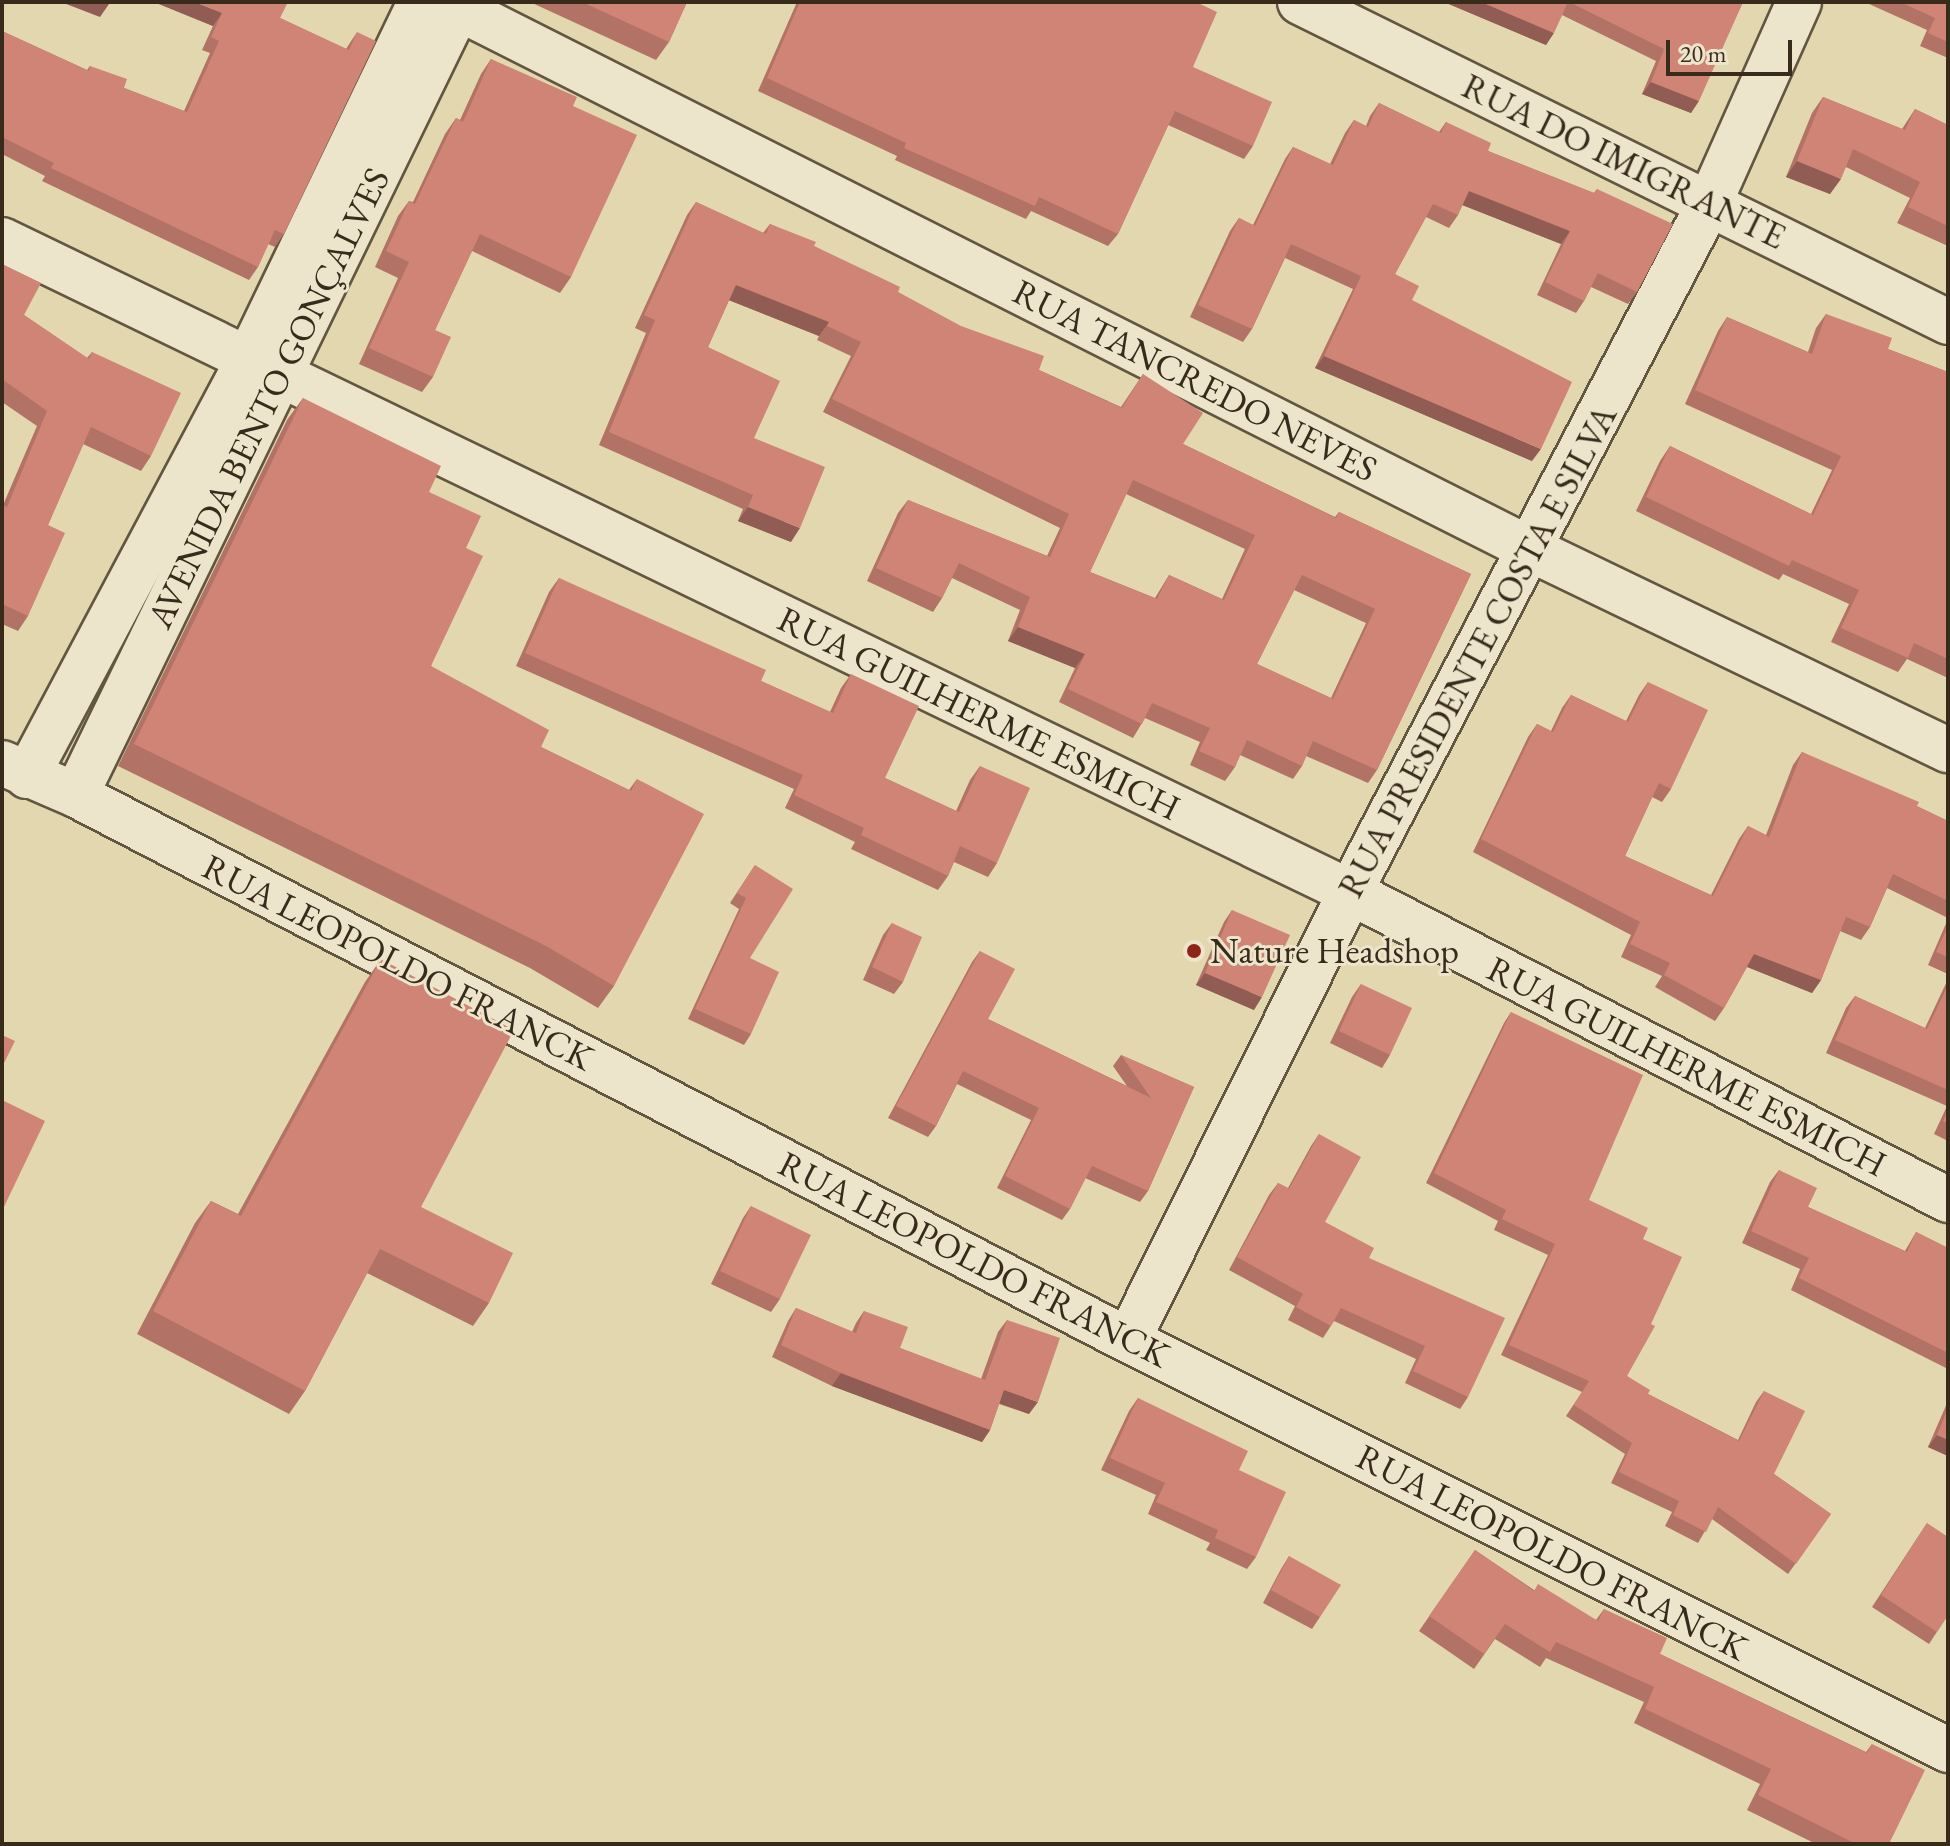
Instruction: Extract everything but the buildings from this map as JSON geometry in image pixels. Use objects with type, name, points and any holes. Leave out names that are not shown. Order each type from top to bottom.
[{"type":"street","name":"RUA DO IMIGRANTE","points":[[1300,2],[1948,322]]},
{"type":"street","name":"RUA PRESIDENTE COSTA E SILVA","points":[[1128,1340],[1350,892],[1532,550],[1710,202],[1799,2]]},
{"type":"street","name":"AVENIDA BENTO GONÇALVES","points":[[76,795],[263,368],[446,4]]},
{"type":"street","name":"RUA TANCREDO NEVES","points":[[446,4],[1532,550],[1948,750]]},
{"type":"street","name":"RUA GUILHERME ESMICH","points":[[2,240],[1350,892],[1948,1200]]},
{"type":"street","name":"AVENIDA BENTO GONÇALVES","points":[[15,770],[263,368]]},
{"type":"street","name":"RUA LEOPOLDO FRANCK","points":[[15,770],[76,795],[1128,1340],[1948,1750]]},
{"type":"place","name":"Nature Headshop","points":[[1194,951]]}]
